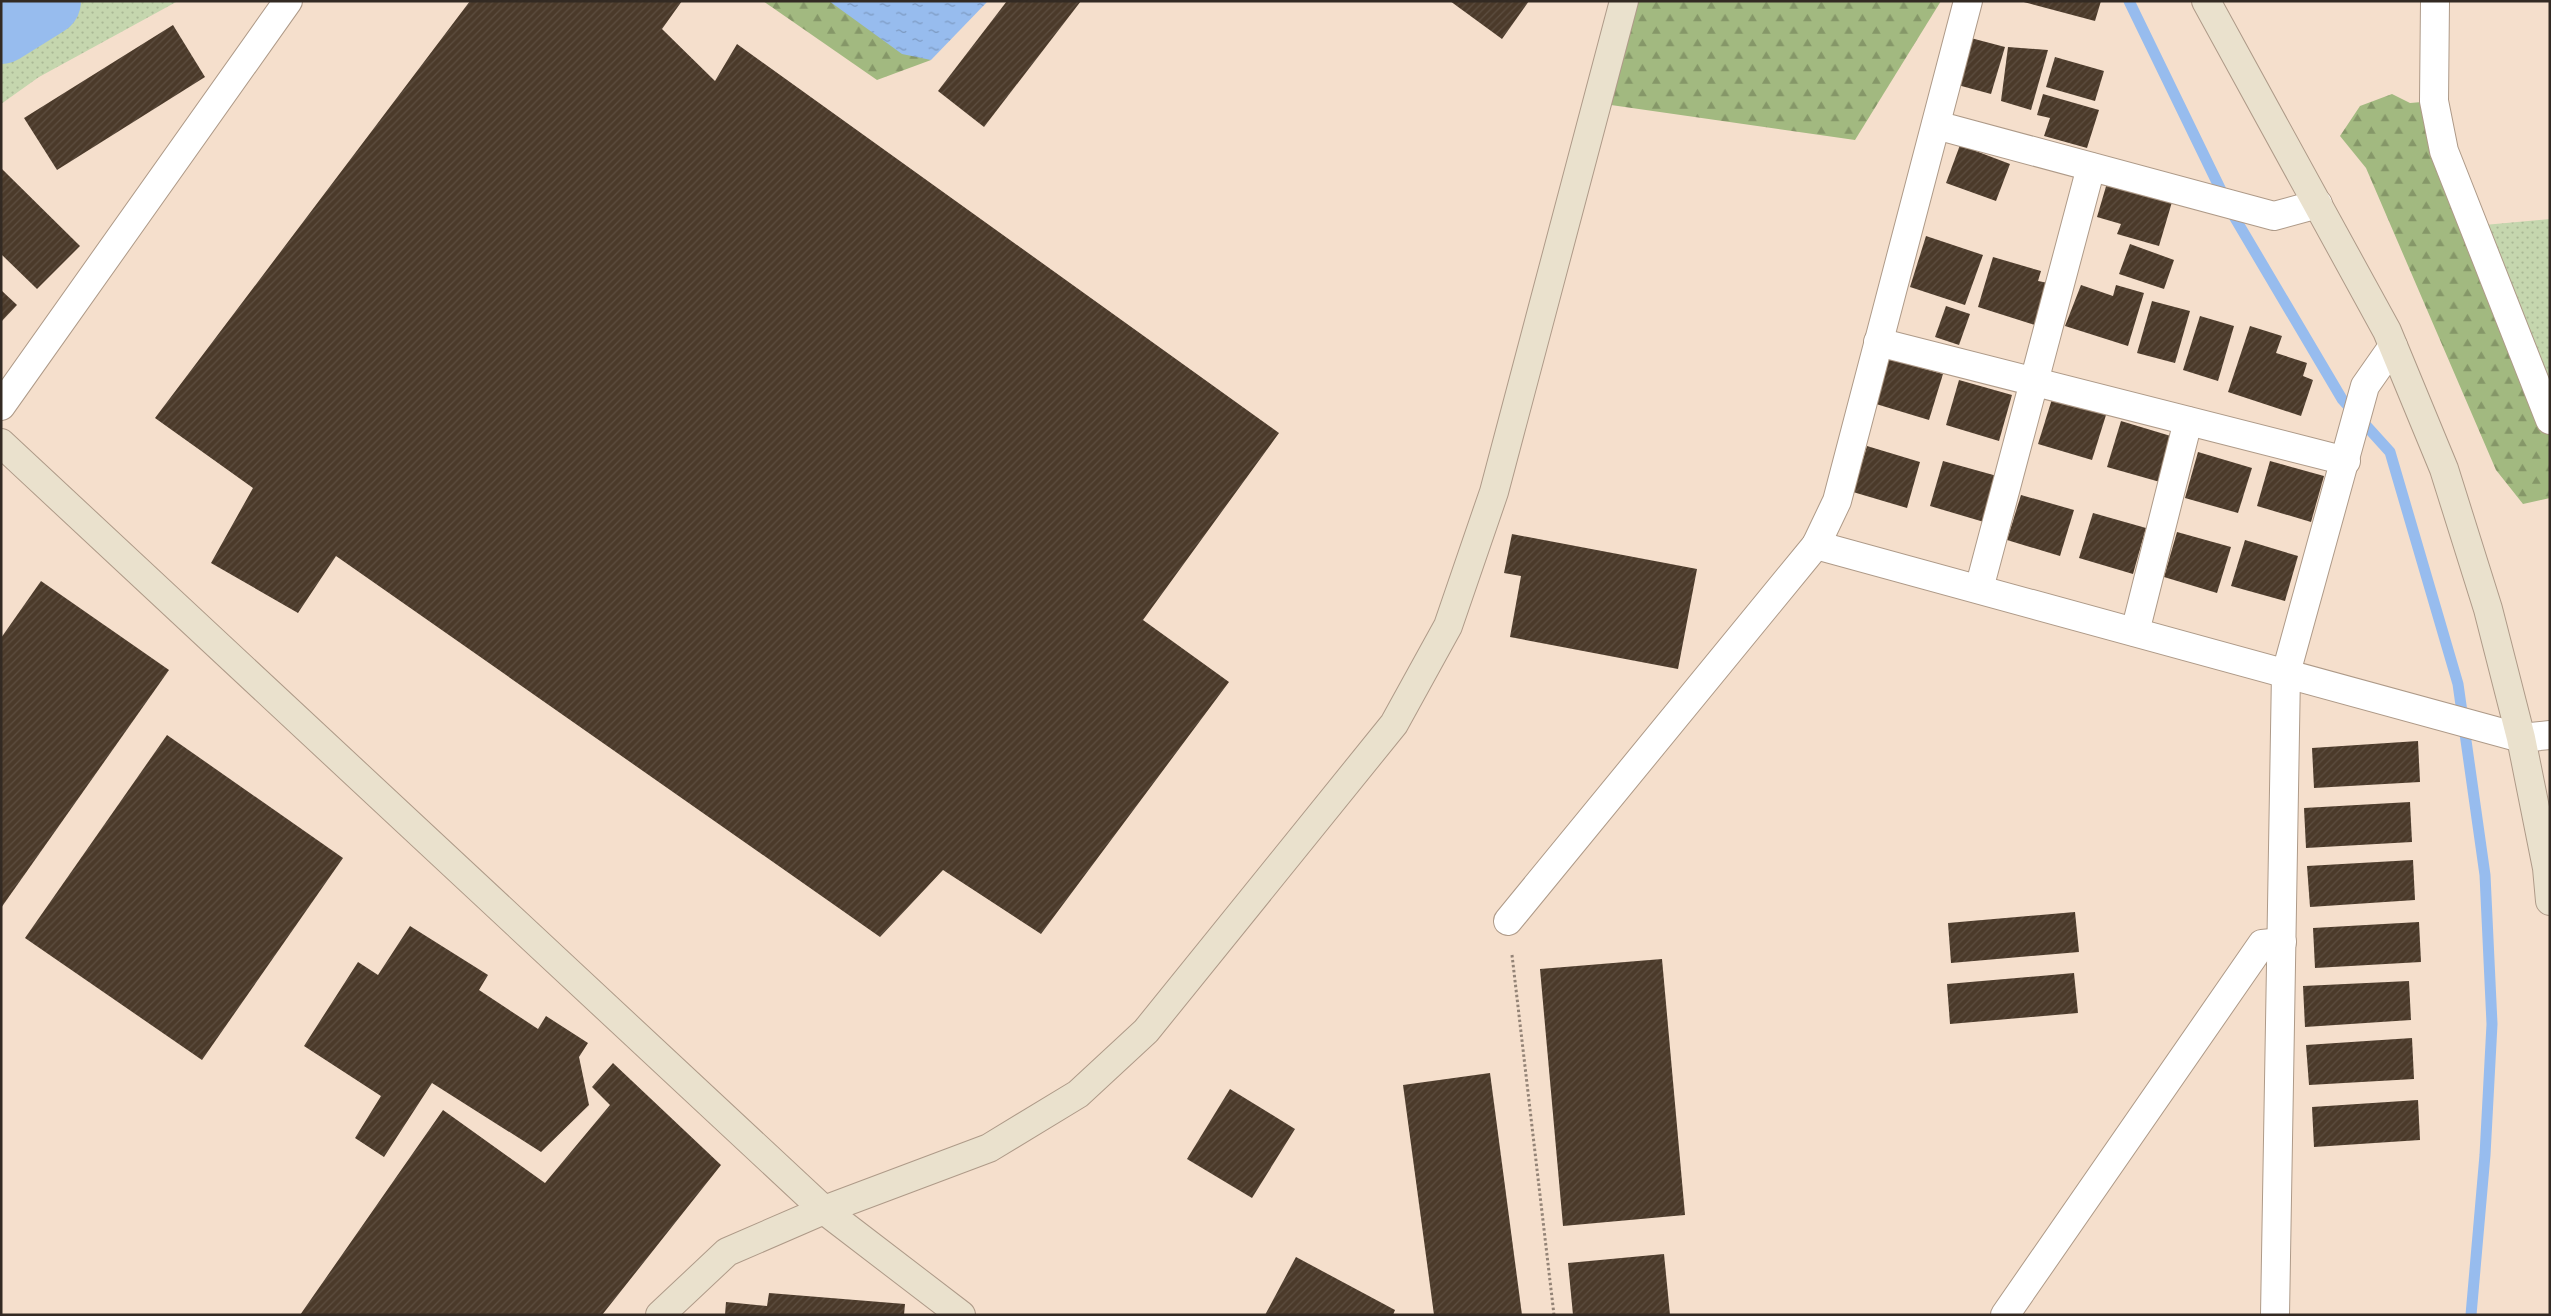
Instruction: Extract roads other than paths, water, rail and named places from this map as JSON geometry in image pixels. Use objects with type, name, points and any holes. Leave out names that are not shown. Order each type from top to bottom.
[{"type":"street","points":[[1,406],[288,1]]},
{"type":"street","points":[[660,1315],[727,1252],[824,1210],[989,1148],[1078,1094],[1146,1031],[1394,724],[1448,626],[1494,492],[1624,1]]},
{"type":"street","points":[[1508,922],[1816,545],[1836,501],[1968,1]]},
{"type":"street","points":[[2206,1],[2318,204],[2393,346],[2444,468],[2488,609],[2521,738],[2548,868],[2550,900]]},
{"type":"street","points":[[2435,1],[2434,101],[2444,151],[2550,420]]},
{"type":"street","points":[[1936,125],[2274,216],[2318,204]]},
{"type":"street","points":[[1979,589],[2035,382],[2090,167]]},
{"type":"street","points":[[1878,342],[2346,461]]},
{"type":"street","points":[[2275,1315],[2286,673],[2346,461],[2365,386],[2393,346]]},
{"type":"street","points":[[2134,632],[2188,421]]},
{"type":"street","points":[[1,443],[824,1210],[961,1315]]},
{"type":"street","points":[[1816,545],[2521,738],[2550,735]]},
{"type":"street","points":[[2005,1315],[2262,944],[2282,942]]},
{"type":"water","points":[[829,1],[988,1],[931,60],[902,54]]},
{"type":"waterway","points":[[1,29],[46,1]]},
{"type":"waterway","points":[[2129,1],[2232,213],[2342,399],[2390,452],[2458,684],[2485,875],[2492,1024],[2485,1155],[2471,1315]]}]
